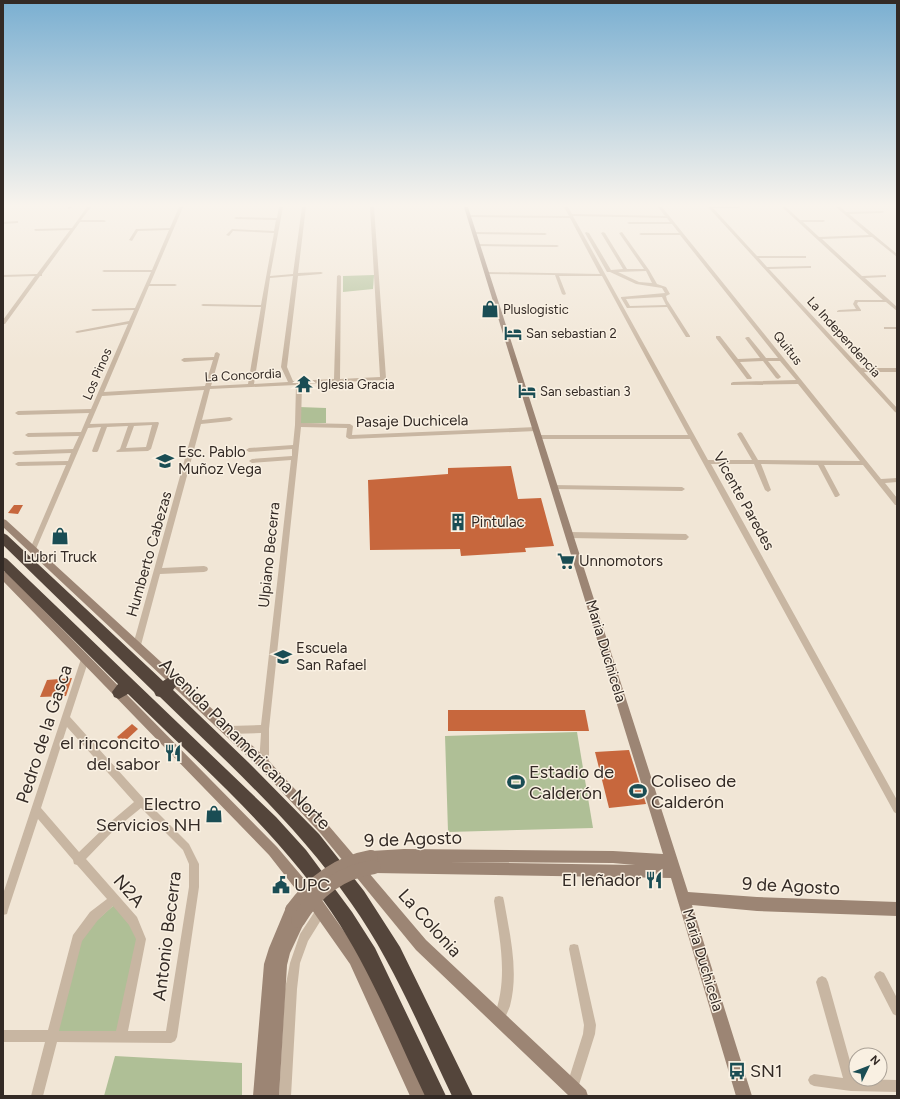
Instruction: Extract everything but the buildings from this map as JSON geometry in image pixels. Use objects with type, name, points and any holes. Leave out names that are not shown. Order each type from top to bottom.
[{"type":"highway","name":"Avenida Panamericana Norte","points":[[3,538],[161,691],[243,767],[313,840],[358,897],[393,954],[463,1096]]},
{"type":"highway","points":[[3,562],[124,688],[270,823],[313,873],[346,918],[368,956],[436,1096]]},
{"type":"highway","points":[[161,691],[174,680]]},
{"type":"main road","name":"Maria Duchicela","points":[[482,258],[684,898],[744,1096]]},
{"type":"main road","name":"Avenida Panamericana Norte","points":[[3,522],[264,764]]},
{"type":"main road","points":[[3,576],[85,659],[124,688],[273,851],[321,912],[355,959],[418,1096]]},
{"type":"main road","name":"La Colonia","points":[[264,764],[326,830],[420,945],[576,1093]]},
{"type":"main road","name":"9 de Agosto","points":[[261,1096],[271,964],[279,941],[295,916],[305,906],[318,894],[354,871],[373,862],[674,867]]},
{"type":"main road","name":"9 de Agosto","points":[[684,898],[757,904],[897,909]]},
{"type":"main road","name":"9 de Agosto","points":[[271,1096],[280,965],[295,916]]},
{"type":"street","points":[[3,323],[52,258]]},
{"type":"street","name":"Los Pinos","points":[[33,549],[158,258]]},
{"type":"street","points":[[250,385],[272,258]]},
{"type":"street","name":"Ulpiano Becerra","points":[[264,764],[265,729],[298,425],[296,384],[284,367],[298,258]]},
{"type":"street","name":"La Concordia","points":[[100,394],[383,378],[375,258]]},
{"type":"street","name":"Vicente Paredes","points":[[594,258],[897,809]]},
{"type":"street","points":[[602,258],[610,270],[638,283],[664,287],[668,294],[623,298],[629,307],[669,306]]},
{"type":"street","points":[[619,258],[626,270]]},
{"type":"street","points":[[639,258],[655,285]]},
{"type":"street","name":"Quitus","points":[[701,258],[897,503]]},
{"type":"street","name":"La Independencia","points":[[757,258],[897,411]]},
{"type":"street","points":[[840,258],[897,310]]},
{"type":"street","points":[[766,268],[808,267]]},
{"type":"street","points":[[487,273],[557,275],[602,273],[610,270],[647,270]]},
{"type":"street","points":[[104,271],[152,271]]},
{"type":"street","points":[[269,276],[321,273]]},
{"type":"street","points":[[3,276],[40,275]]},
{"type":"street","points":[[557,275],[564,294]]},
{"type":"street","points":[[337,380],[339,276]]},
{"type":"street","points":[[861,277],[884,276]]},
{"type":"street","points":[[147,285],[175,285]]},
{"type":"street","points":[[664,294],[665,300],[688,336]]},
{"type":"street","points":[[839,311],[859,310],[854,304],[857,301],[887,301]]},
{"type":"street","points":[[203,305],[264,306]]},
{"type":"street","points":[[93,310],[136,309]]},
{"type":"street","points":[[77,332],[131,322]]},
{"type":"street","points":[[886,328],[897,328]]},
{"type":"street","points":[[718,337],[749,378]]},
{"type":"street","points":[[747,338],[778,377]]},
{"type":"street","name":"Humberto Cabezas","points":[[137,645],[200,422],[216,358],[184,362]]},
{"type":"street","points":[[737,361],[781,359]]},
{"type":"street","points":[[860,370],[897,370]]},
{"type":"street","points":[[733,384],[800,382]]},
{"type":"street","points":[[18,413],[93,411]]},
{"type":"street","points":[[200,422],[230,419]]},
{"type":"street","points":[[86,426],[105,425],[156,423],[148,449],[121,451],[132,424]]},
{"type":"street","points":[[95,451],[105,425]]},
{"type":"street","name":"Pasaje Duchicela","points":[[298,425],[350,426],[349,438],[537,433]]},
{"type":"street","points":[[537,433],[693,437]]},
{"type":"street","points":[[28,435],[83,434]]},
{"type":"street","points":[[740,434],[756,463],[768,490]]},
{"type":"street","points":[[249,450],[295,447]]},
{"type":"street","points":[[15,453],[76,451]]},
{"type":"street","points":[[252,461],[294,458]]},
{"type":"street","points":[[707,462],[864,463]]},
{"type":"street","points":[[18,464],[70,463]]},
{"type":"street","points":[[820,463],[837,495]]},
{"type":"street","points":[[880,480],[897,480]]},
{"type":"street","points":[[554,487],[682,489]]},
{"type":"street","points":[[570,535],[686,537]]},
{"type":"street","points":[[158,571],[204,569]]},
{"type":"street","name":"Pedro de la Gasca","points":[[3,910],[5,899],[36,810],[85,659]]},
{"type":"street","name":"Antonio Becerra","points":[[3,1036],[171,1037],[194,887],[194,864],[186,847],[141,802],[66,719]]},
{"type":"street","points":[[229,730],[265,729]]},
{"type":"street","points":[[78,860],[111,827],[141,802]]},
{"type":"street","name":"N2A","points":[[36,810],[78,860],[133,921],[141,939],[121,1037]]},
{"type":"street","points":[[38,1096],[77,939],[83,928],[94,916],[114,899]]},
{"type":"street","points":[[499,1019],[507,1000],[506,956],[500,901]]},
{"type":"street","points":[[285,1096],[291,989],[295,963],[304,938],[321,912]]},
{"type":"street","points":[[574,948],[590,1029],[576,1093]]},
{"type":"street","points":[[880,977],[897,1010]]},
{"type":"street","points":[[822,982],[848,1074]]},
{"type":"street","points":[[814,1080],[848,1085]]},
{"type":"green space","points":[[374,275],[373,289],[343,292],[343,276]]},
{"type":"green space","points":[[299,407],[326,408],[326,423],[298,424]]},
{"type":"green space","name":"Estadio de Calderón","points":[[577,732],[593,828],[448,832],[445,736]]},
{"type":"green space","points":[[114,905],[136,933],[138,943],[118,1031],[57,1032],[78,948],[86,930]]},
{"type":"green space","points":[[115,1056],[242,1063],[242,1096],[104,1096]]},
{"type":"place","name":"Pluslogistic","points":[[490,309]]},
{"type":"place","name":"San sebastian 2","points":[[513,333]]},
{"type":"place","name":"Iglesia Gracia","points":[[304,384]]},
{"type":"place","name":"San sebastian 3","points":[[527,391]]},
{"type":"place","name":"Esc. Pablo Muñoz Vega","points":[[165,461]]},
{"type":"place","name":"Pintulac","points":[[458,522]]},
{"type":"place","name":"Lubri Truck","points":[[60,536]]},
{"type":"place","name":"Unnomotors","points":[[566,561]]},
{"type":"place","name":"Escuela San Rafael","points":[[283,657]]},
{"type":"place","name":"el rinconcito del sabor","points":[[173,753]]},
{"type":"place","name":"Estadio de Calderón","points":[[516,782]]},
{"type":"place","name":"Coliseo de Calderón","points":[[638,791]]},
{"type":"place","name":"Electro Servicios NH","points":[[214,814]]},
{"type":"place","name":"El leñador","points":[[654,880]]},
{"type":"place","name":"UPC","points":[[281,885]]},
{"type":"place","name":"SN1","points":[[737,1071]]}]
